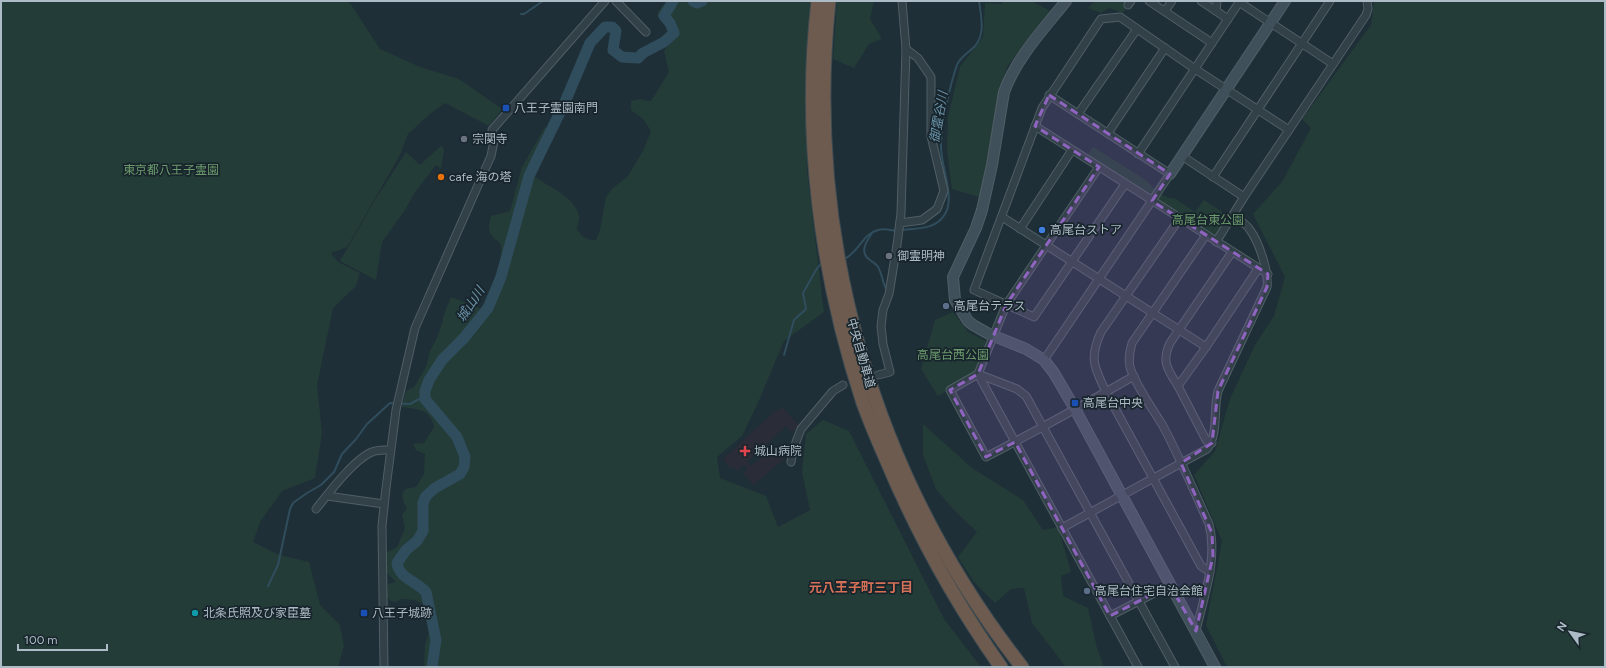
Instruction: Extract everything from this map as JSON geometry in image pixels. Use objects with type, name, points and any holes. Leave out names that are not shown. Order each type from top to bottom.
[{"type":"highway","name":"中央自動車道","points":[[818,1],[814,64],[813,114],[815,164],[834,269],[839,318],[864,405],[898,489],[952,593],[974,630],[1001,667]]},
{"type":"highway","name":"中央自動車道","points":[[829,1],[825,67],[825,126],[830,200],[831,250]]},
{"type":"highway","name":"中央自動車道","points":[[834,269],[850,314],[864,368],[882,420],[902,470],[920,507],[959,578],[984,616],[1022,667]]},
{"type":"street","points":[[384,667],[382,526],[384,504],[396,410],[415,328],[491,156],[494,141],[492,130],[605,1]]},
{"type":"street","points":[[616,1],[646,32]]},
{"type":"street","points":[[878,375],[890,372],[883,344],[881,326],[883,310],[889,292],[899,228],[906,49],[902,1]]},
{"type":"street","points":[[1066,1],[1019,62],[1004,92],[992,165],[982,210],[952,277],[955,300],[960,310],[973,325],[993,336],[1026,349],[1044,360],[1054,373],[1215,667]]},
{"type":"street","points":[[1149,1],[1212,43]]},
{"type":"street","points":[[1165,11],[1172,1]]},
{"type":"street","points":[[1201,1],[1228,19]]},
{"type":"street","points":[[1216,11],[1217,1]]},
{"type":"street","points":[[1044,360],[1285,1]]},
{"type":"street","points":[[1213,177],[1330,1]]},
{"type":"street","points":[[1216,242],[1244,197],[1366,16],[1368,9],[1366,1]]},
{"type":"street","points":[[1138,154],[1239,2],[1333,64]]},
{"type":"street","points":[[1125,184],[1034,317],[974,290],[1042,108],[1049,95],[1101,19],[1122,14],[1137,29],[1289,130]]},
{"type":"street","points":[[1078,114],[1137,29]]},
{"type":"street","points":[[1108,133],[1165,48]]},
{"type":"street","points":[[899,228],[922,220],[937,210],[944,191],[931,136],[931,77],[918,58],[906,49]]},
{"type":"street","points":[[1049,95],[1170,174]]},
{"type":"street","points":[[1035,126],[1180,218],[1258,270],[1268,274]]},
{"type":"street","points":[[1020,228],[1072,150]]},
{"type":"street","points":[[1182,156],[1244,197]]},
{"type":"street","points":[[1099,167],[1006,305],[978,374],[950,390],[986,457],[1134,376]]},
{"type":"street","points":[[1062,528],[1207,450],[1212,443],[1218,391],[1267,286],[1268,274],[1251,231],[1245,224],[1233,216]]},
{"type":"street","points":[[1002,217],[1100,278],[1206,347]]},
{"type":"street","points":[[1180,218],[1101,332],[1093,357],[1097,374],[1106,392],[1201,566],[1210,572]]},
{"type":"street","points":[[1196,631],[1213,556],[1212,533],[1207,518],[1163,426],[1134,376],[1130,367],[1129,351],[1132,343],[1206,235]]},
{"type":"street","points":[[1212,443],[1206,440],[1168,369],[1165,358],[1170,342],[1232,252]]},
{"type":"street","points":[[1178,386],[1258,270]]},
{"type":"street","points":[[978,374],[1017,389],[1026,396],[1175,667]]},
{"type":"street","points":[[978,374],[1138,667]]},
{"type":"street","points":[[791,462],[793,450],[801,429],[833,391],[843,385]]},
{"type":"street","points":[[316,510],[360,459],[370,452],[390,450]]},
{"type":"street","points":[[327,496],[384,504]]},
{"type":"street","points":[[1110,616],[1170,585]]},
{"type":"highlighted area","points":[[1049,95],[1170,174],[1152,201],[1268,274],[1267,287],[1218,391],[1212,443],[1181,463],[1212,533],[1213,556],[1196,631],[1170,585],[1110,616],[1015,442],[986,457],[950,390],[978,374],[1006,305],[1099,167],[1035,126]]},
{"type":"shaded area","name":"城山病院","points":[[782,407],[799,425],[792,432],[786,426],[747,462],[751,466],[776,445],[786,457],[754,485],[743,473],[748,469],[744,465],[737,471],[734,467],[731,469],[723,459],[776,410],[778,411]]},
{"type":"green space","name":"東京都八王子霊園","points":[[1,1],[346,1],[350,3],[380,49],[420,67],[459,79],[502,109],[489,126],[445,103],[431,113],[408,134],[400,155],[347,247],[331,253],[338,262],[360,273],[356,286],[333,308],[317,385],[322,433],[315,478],[282,491],[260,522],[253,542],[279,555],[309,562],[320,605],[340,625],[344,646],[338,667],[1,667]]},
{"type":"green space","points":[[667,1],[812,1],[806,64],[807,171],[824,312],[784,341],[742,436],[717,457],[720,478],[766,496],[778,527],[810,510],[802,472],[806,434],[823,420],[849,431],[944,619],[981,667],[424,667],[425,645],[429,632],[425,605],[415,600],[401,599],[396,602],[391,601],[387,597],[388,584],[396,582],[387,573],[386,553],[397,547],[405,528],[402,515],[407,508],[402,495],[406,489],[416,487],[424,474],[425,454],[416,450],[413,444],[424,443],[434,427],[427,413],[418,409],[402,407],[406,391],[414,387],[426,367],[430,351],[437,338],[451,297],[481,309],[492,286],[501,257],[500,243],[494,238],[489,229],[491,216],[510,211],[522,167],[545,127],[547,129],[535,177],[561,193],[572,203],[579,216],[577,229],[582,236],[587,239],[596,240],[600,230],[606,197],[612,189],[628,176],[644,149],[651,131],[644,120],[631,110],[631,101],[640,99],[651,101],[669,72],[664,50],[674,40],[669,27],[657,16],[659,10]]},
{"type":"green space","points":[[837,1],[874,1],[870,19],[882,39],[869,44],[854,68],[833,59]]},
{"type":"green space","points":[[1003,1],[1031,1],[1051,11],[1007,67],[996,111],[982,198],[952,189],[947,151],[948,117],[960,67],[983,37],[985,3],[1002,4]]},
{"type":"green space","points":[[1095,1],[1131,1],[1123,13],[1109,8],[1101,13],[1088,8]]},
{"type":"green space","points":[[1374,1],[1605,1],[1605,667],[1230,667],[1226,665],[1206,625],[1222,541],[1194,475],[1215,451],[1230,399],[1255,345],[1274,316],[1285,277],[1253,214],[1282,182],[1311,128],[1302,119],[1371,25]]},
{"type":"green space","points":[[442,145],[444,150],[441,168],[436,165],[415,192],[405,210],[382,242],[376,280],[340,261],[375,200],[406,152],[420,165]]},
{"type":"green space","name":"高尾台東公園","points":[[1093,147],[1146,180],[1158,193],[1169,198],[1174,198],[1195,212],[1204,200],[1231,218],[1216,242],[1085,159]]},
{"type":"green space","name":"高尾台西公園","points":[[953,312],[968,332],[986,341],[973,376],[938,396],[921,369],[935,320]]},
{"type":"green space","points":[[923,424],[972,468],[1023,500],[1043,530],[1058,527],[1071,572],[1061,576],[1063,596],[1088,608],[1097,648],[1104,667],[1066,667],[1032,623],[1024,588],[1011,589],[995,603],[974,582],[958,557],[977,532],[953,509],[936,489],[923,455]]},
{"type":"waterway","points":[[521,14],[524,14],[543,1]]},
{"type":"waterway","name":"城山川","points":[[432,667],[436,640],[426,592],[404,576],[398,568],[397,563],[406,550],[417,541],[423,531],[423,503],[426,496],[435,488],[460,474],[464,467],[465,457],[457,437],[425,399],[425,391],[429,380],[442,360],[464,338],[488,308],[501,277],[529,176],[565,102],[590,43],[605,27],[612,27],[616,31],[613,50],[622,57],[638,58],[643,53],[664,42],[674,33],[670,23],[664,16],[673,1]]},
{"type":"waterway","name":"城山川","points":[[693,1],[697,3],[702,1]]},
{"type":"waterway","name":"御霊谷川","points":[[901,230],[931,226],[941,219],[948,207],[948,189],[941,150],[943,124],[949,93],[958,62],[974,47],[980,37],[982,25],[979,1]]},
{"type":"waterway","name":"御霊谷川","points":[[844,259],[849,256],[864,239],[873,232],[883,229],[897,231]]},
{"type":"waterway","name":"御霊谷川","points":[[872,233],[864,251],[867,257],[878,266],[887,290]]},
{"type":"waterway","name":"御霊谷川","points":[[784,355],[794,320],[806,309],[803,293],[822,262]]},
{"type":"waterway","points":[[268,586],[278,565],[290,509],[293,503],[321,485],[334,472],[342,454],[367,424],[390,403],[410,404],[425,396]]},
{"type":"place","name":"八王子霊園南門","points":[[506,108]]},
{"type":"place","name":"宗関寺","points":[[464,139]]},
{"type":"place","name":"cafe 海の塔","points":[[441,177]]},
{"type":"place","name":"高尾台ストア","points":[[1042,230]]},
{"type":"place","name":"御霊明神","points":[[889,256]]},
{"type":"place","name":"高尾台テラス","points":[[946,306]]},
{"type":"place","name":"高尾台中央","points":[[1075,403]]},
{"type":"place","name":"城山病院","points":[[745,451]]},
{"type":"place","name":"高尾台住宅自治会館","points":[[1087,591]]},
{"type":"place","name":"北条氏照及び家臣墓","points":[[195,613]]},
{"type":"place","name":"八王子城跡","points":[[364,613]]},
{"type":"district","name":"元八王子町三丁目","points":[[861,587]]}]
